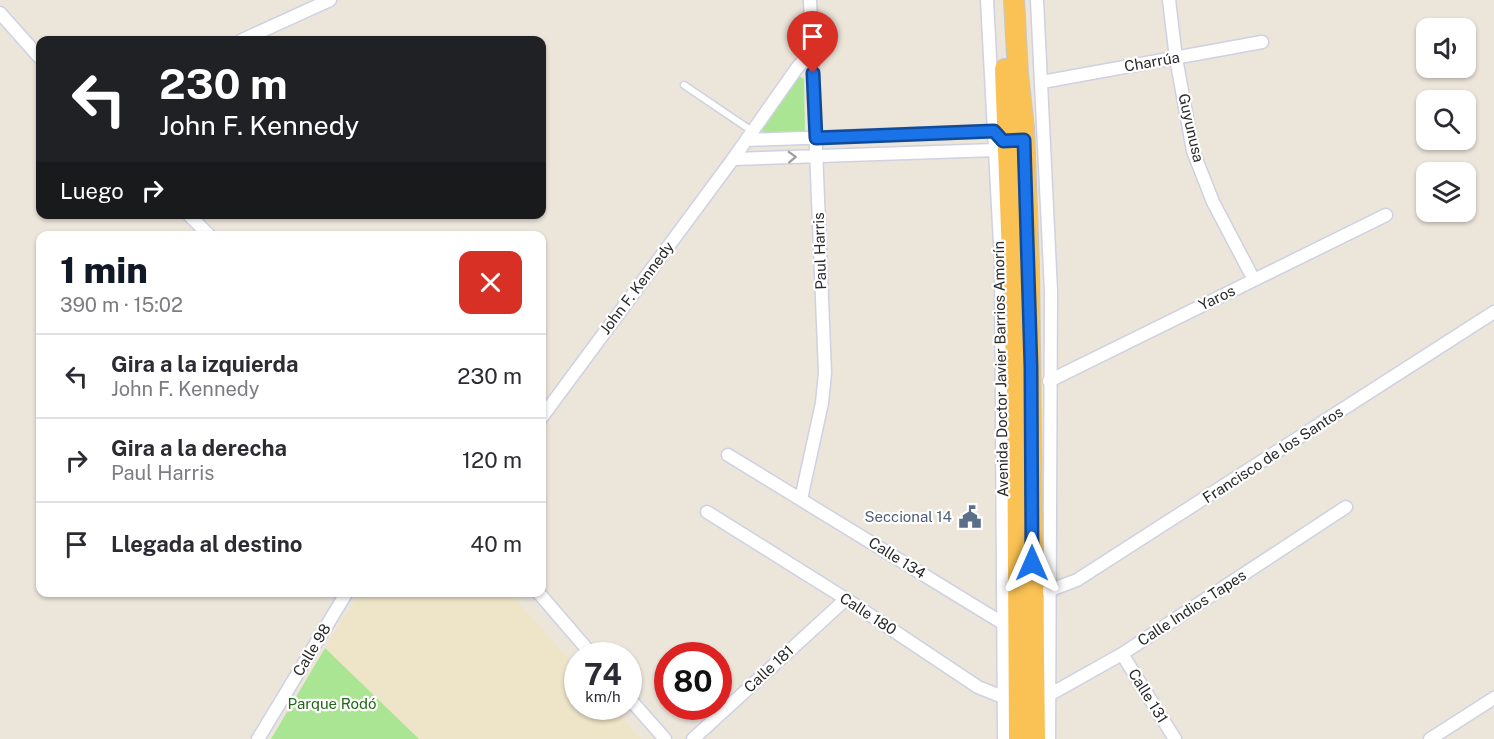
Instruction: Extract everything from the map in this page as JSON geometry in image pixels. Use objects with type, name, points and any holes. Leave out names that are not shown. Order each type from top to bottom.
[{"type":"highway","name":"Avenida Doctor Javier Barrios Amorín","points":[[1002,0],[1005,141],[1017,390],[1026,698],[1035,739]]},
{"type":"highway","name":"Avenida Doctor Javier Barrios Amorín","points":[[1005,141],[1018,74],[1014,0]]},
{"type":"highway","name":"Avenida Doctor Javier Barrios Amorín","points":[[1019,739],[1026,698]]},
{"type":"street","points":[[250,36],[330,0]]},
{"type":"street","name":"Paul Harris","points":[[801,499],[822,403],[825,373],[810,0]]},
{"type":"street","name":"Avenida Doctor Javier Barrios Amorín","points":[[987,0],[1005,141],[1001,274],[1004,624],[1026,698],[1049,739]]},
{"type":"street","name":"Avenida Doctor Javier Barrios Amorín","points":[[1004,739],[1026,698],[1048,591],[1051,291],[1037,0]]},
{"type":"street","name":"Guyunusa","points":[[1169,0],[1176,58],[1193,151],[1214,202],[1254,280]]},
{"type":"street","points":[[0,13],[36,54]]},
{"type":"street","name":"Charrúa","points":[[1042,82],[1262,42]]},
{"type":"street","name":"John F. Kennedy","points":[[546,412],[733,159],[797,68],[812,51]]},
{"type":"street","points":[[749,136],[1005,141]]},
{"type":"street","points":[[733,159],[817,156],[1005,141]]},
{"type":"street","name":"Yaros","points":[[1049,381],[1386,215]]},
{"type":"street","points":[[193,219],[205,231]]},
{"type":"street","name":"Francisco de los Santos","points":[[1048,591],[1077,580],[1494,312]]},
{"type":"street","name":"Calle 134","points":[[728,454],[1004,624]]},
{"type":"street","name":"Calle Indios Tapes","points":[[1026,698],[1122,654],[1346,507]]},
{"type":"street","name":"Calle 180","points":[[707,512],[846,599],[978,687],[1026,698]]},
{"type":"street","name":"Calle 98","points":[[258,739],[344,597]]},
{"type":"street","points":[[542,597],[580,642]]},
{"type":"street","name":"Calle 181","points":[[693,739],[846,599]]},
{"type":"street","name":"Calle 131","points":[[1122,654],[1175,739]]},
{"type":"street","points":[[1430,739],[1494,698]]},
{"type":"street","points":[[642,713],[665,739]]},
{"type":"lane","points":[[684,85],[749,136]]},
{"type":"shaded area","points":[[357,597],[514,597],[564,653],[564,720],[624,720],[641,739],[419,739],[325,648]]},
{"type":"green space","points":[[796,77],[804,79],[805,131],[801,134],[766,135],[762,131],[762,125]]},
{"type":"green space","name":"Parque Rodó","points":[[325,648],[419,739],[271,739]]},
{"type":"place","name":"Seccional 14","points":[[970,517]]},
{"type":"route","points":[[813,73],[816,138],[994,131],[1003,141],[1024,140],[1031,367],[1032,563]]}]
